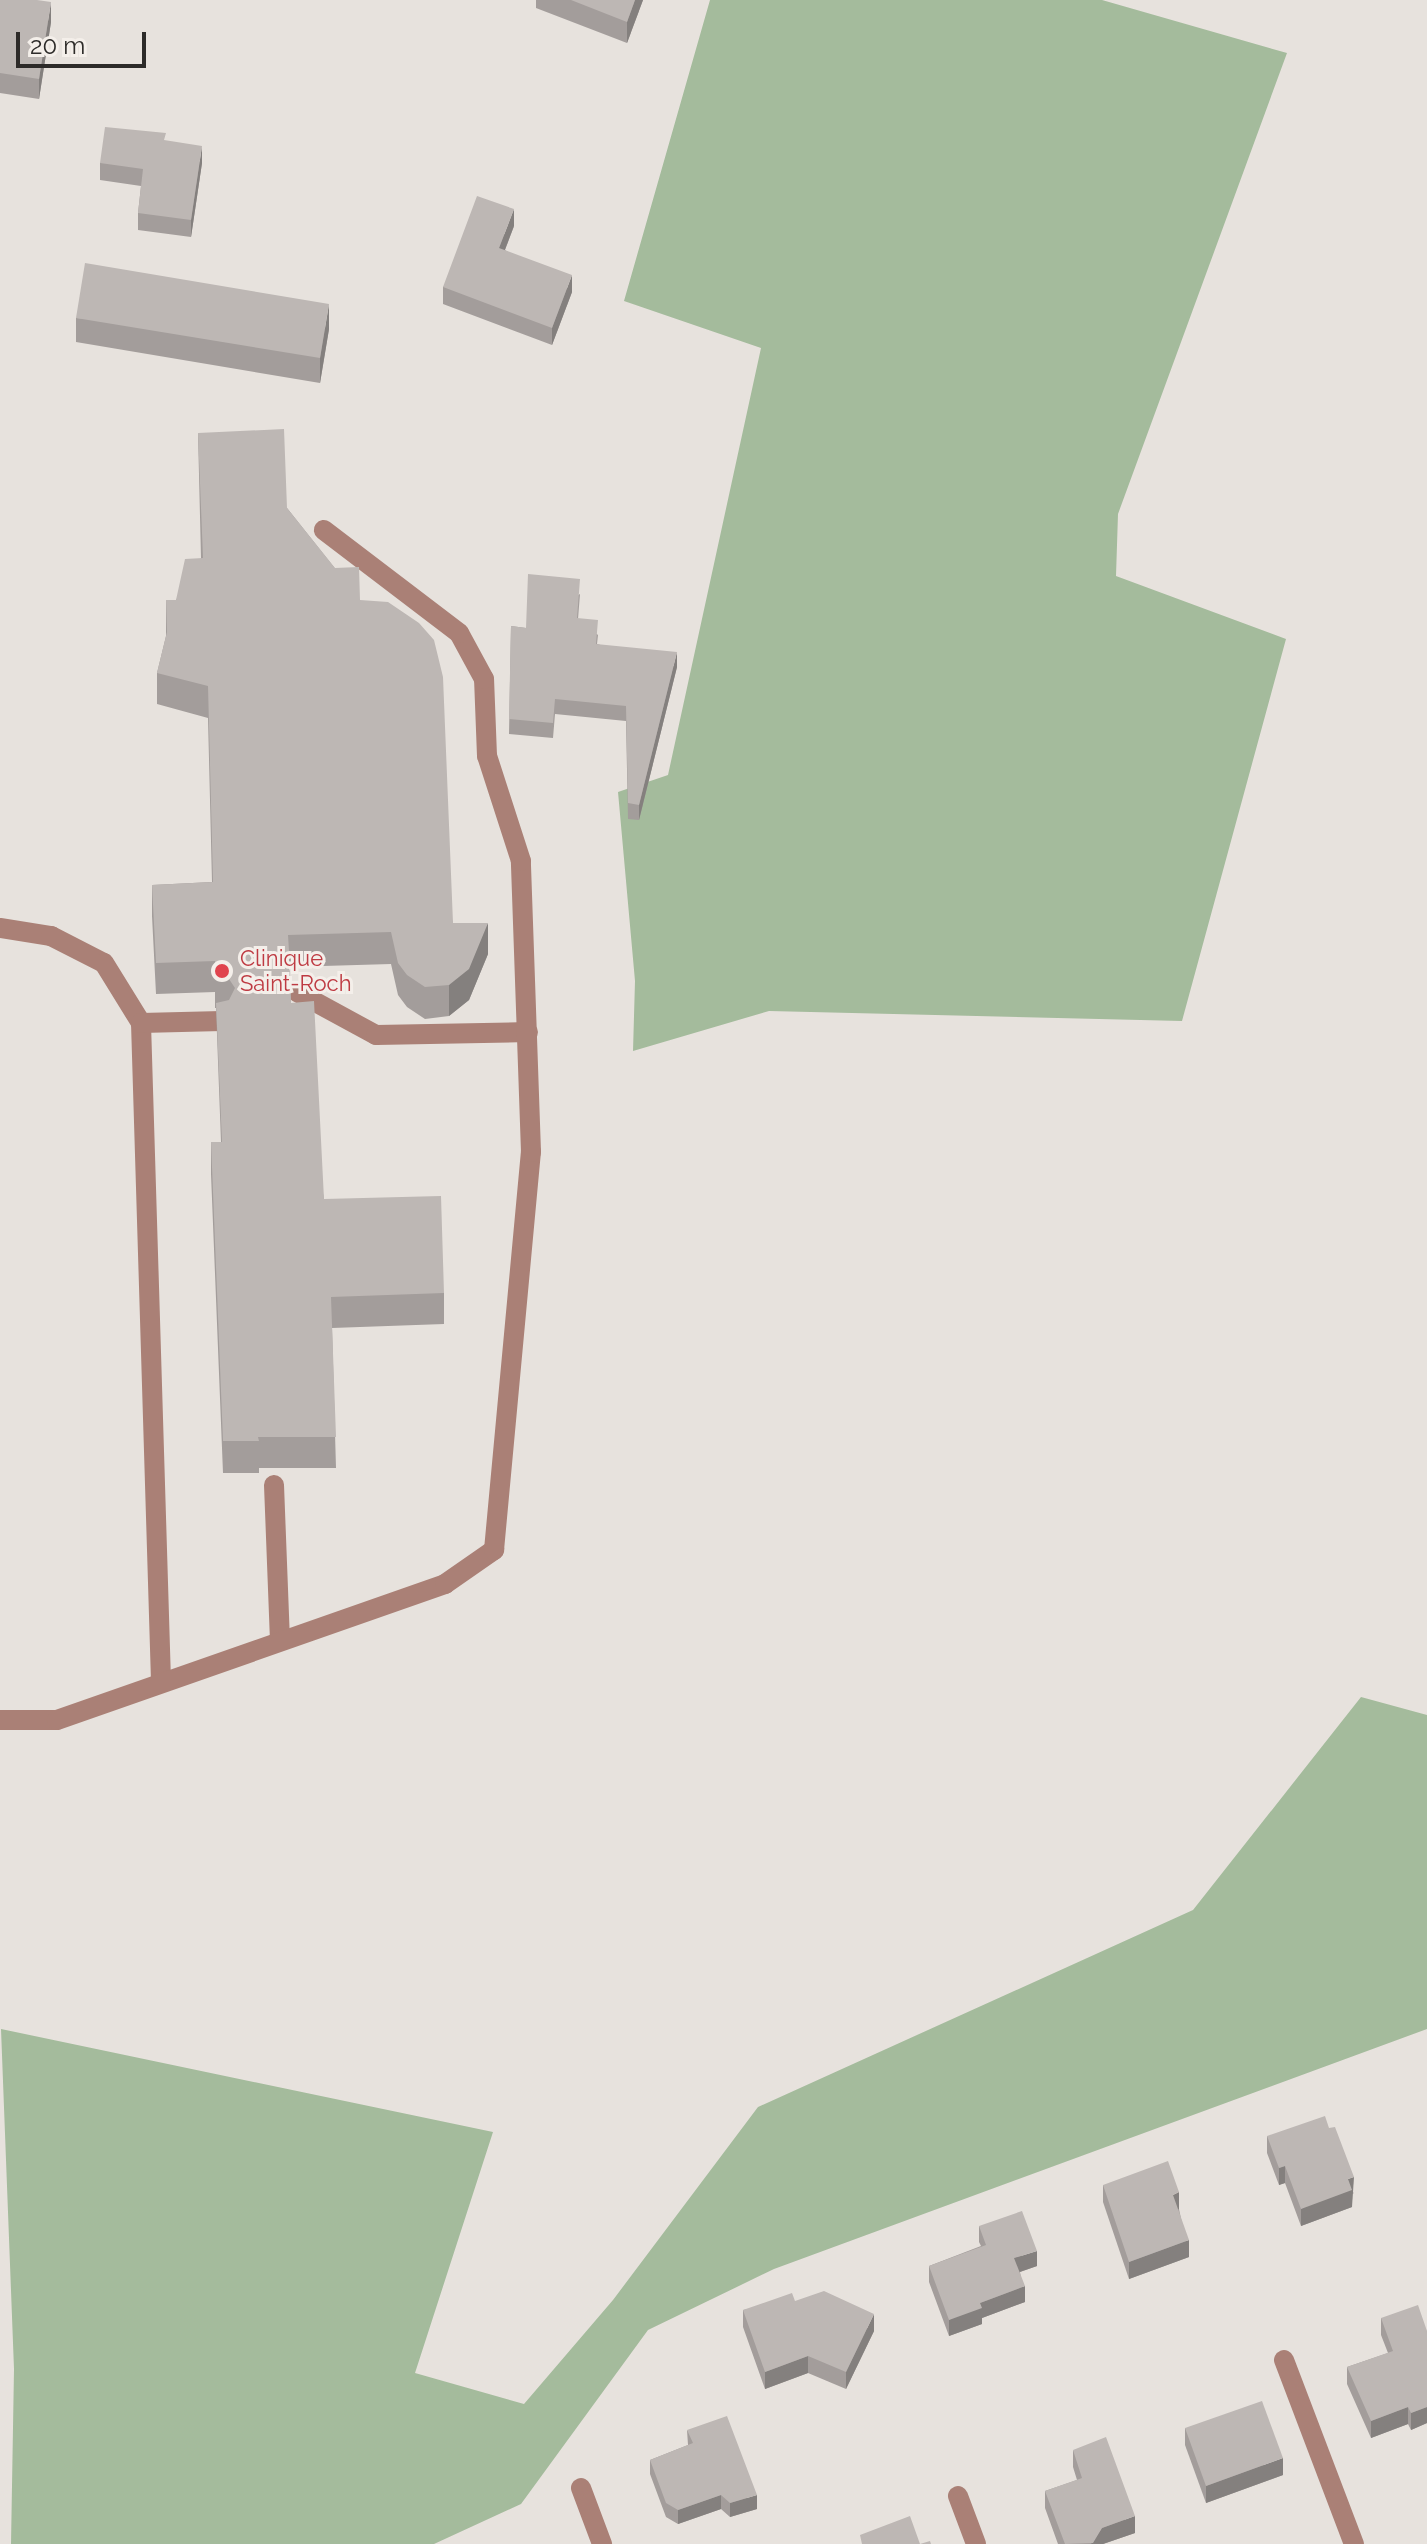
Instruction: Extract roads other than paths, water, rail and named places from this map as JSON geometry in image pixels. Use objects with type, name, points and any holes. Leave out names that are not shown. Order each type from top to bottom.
[{"type":"street","points":[[0,1720],[57,1720],[161,1681],[445,1584],[494,1550],[531,1152],[521,861],[487,756],[484,679],[459,633],[324,530]]},
{"type":"street","points":[[0,928],[51,936],[104,963],[141,1023],[161,1681]]},
{"type":"street","points":[[297,992],[376,1035],[528,1032]]},
{"type":"street","points":[[141,1023],[222,1021]]},
{"type":"street","points":[[274,1485],[280,1640]]},
{"type":"street","points":[[1284,2360],[1354,2544]]},
{"type":"street","points":[[581,2488],[602,2544]]},
{"type":"street","points":[[958,2496],[976,2544]]},
{"type":"place","name":"Clinique Saint-Roch","points":[[222,971]]}]
